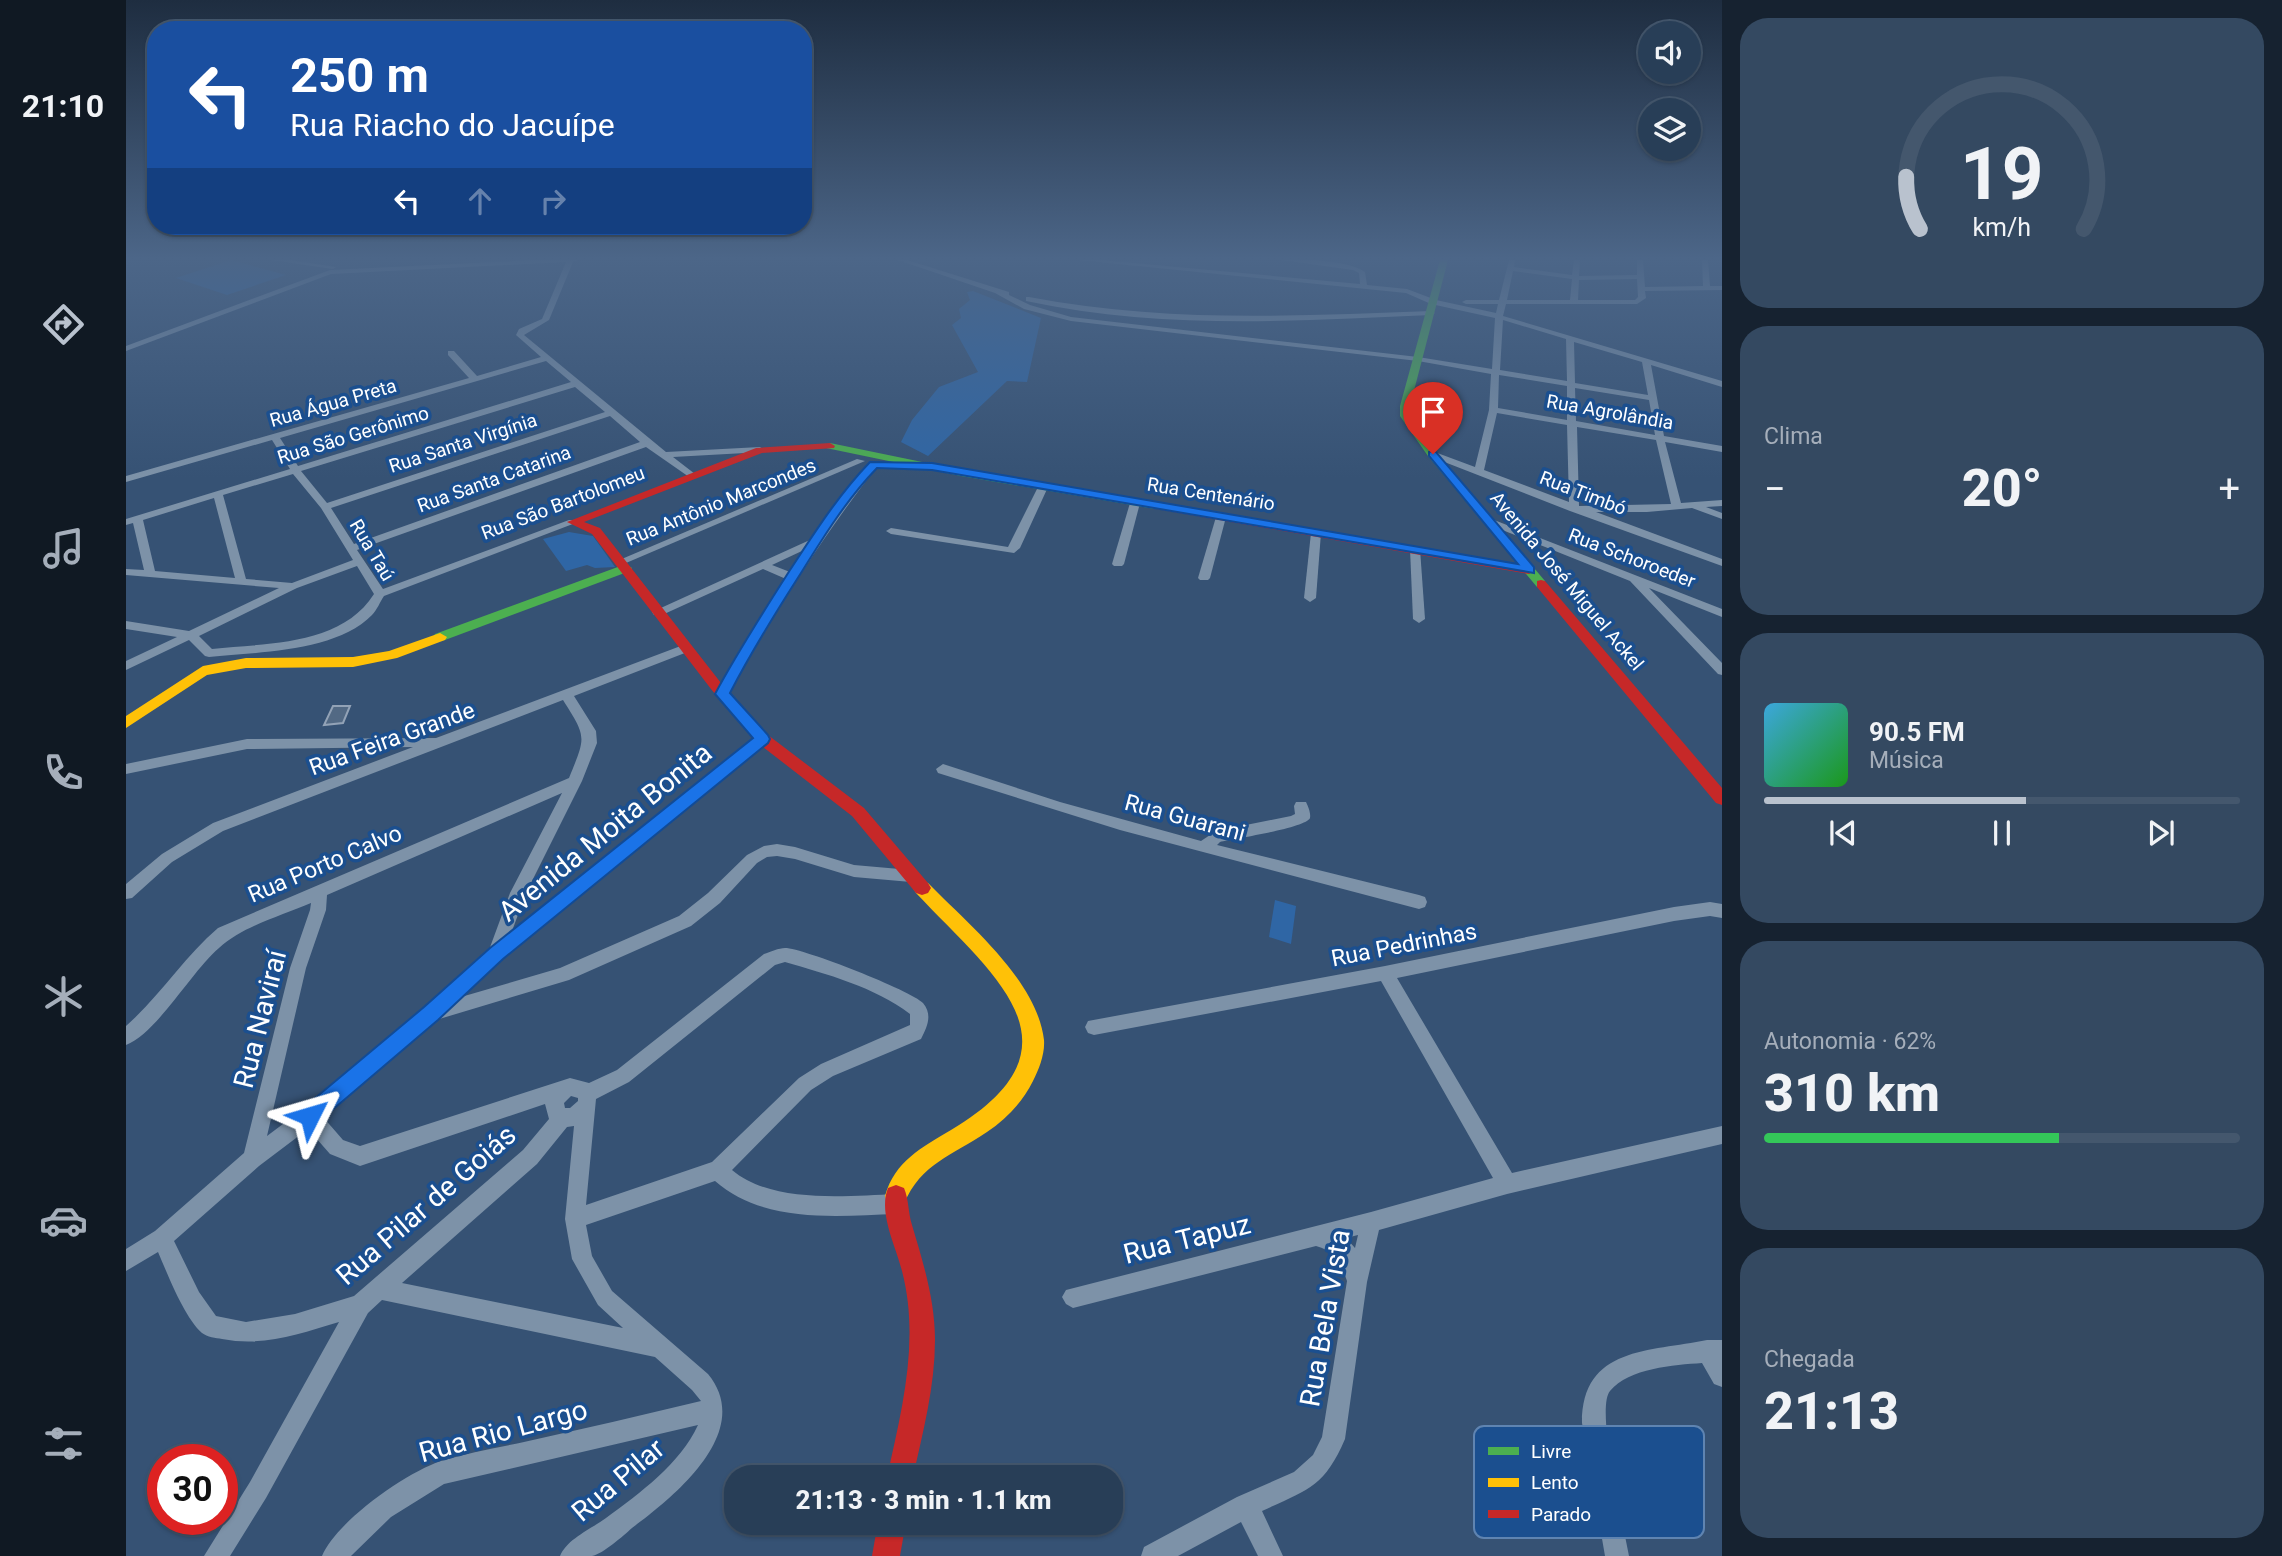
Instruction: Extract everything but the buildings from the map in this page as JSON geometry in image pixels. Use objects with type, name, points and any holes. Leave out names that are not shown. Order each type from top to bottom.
[{"type":"street","points":[[126,349],[166,333]]},
{"type":"street","points":[[522,333],[520,334],[648,443],[692,476]]},
{"type":"street","points":[[1189,333],[1418,359],[1652,398]]},
{"type":"street","name":"Avenida José Miguel Ackel","points":[[1426,333],[1405,413],[1433,454],[1722,799]]},
{"type":"street","points":[[1479,472],[1493,410],[1498,333]]},
{"type":"street","points":[[1548,333],[1722,384]]},
{"type":"street","points":[[1570,339],[1574,509],[1677,507],[1722,503]]},
{"type":"street","points":[[451,353],[475,379]]},
{"type":"street","name":"Rua Água Preta","points":[[126,479],[548,358]]},
{"type":"street","points":[[1646,362],[1660,439],[1677,507]]},
{"type":"street","name":"Rua São Gerônimo","points":[[131,520],[578,383]]},
{"type":"street","name":"Rua Agrolândia","points":[[1493,410],[1722,449]]},
{"type":"street","name":"Rua Santa Virgínia","points":[[326,508],[612,412]]},
{"type":"street","name":"Rua Taú","points":[[209,653],[266,647],[338,632],[367,616],[376,605],[380,594],[326,508],[296,471],[275,438]]},
{"type":"street","name":"Rua Santa Catarina","points":[[352,548],[648,443]]},
{"type":"street","name":"Rua Centenário","points":[[665,455],[810,446],[870,459],[932,467],[1415,550],[1484,561],[1524,564]]},
{"type":"street","name":"Rua São Bartolomeu","points":[[380,594],[760,450]]},
{"type":"street","name":"Rua Timbó","points":[[1433,454],[1722,563]]},
{"type":"street","points":[[722,694],[740,659],[870,459]]},
{"type":"street","name":"Rua Antônio Marcondes","points":[[624,564],[870,459]]},
{"type":"street","name":"Rua Antônio Marcondes","points":[[833,474],[856,484]]},
{"type":"street","points":[[891,531],[1010,551],[1014,548],[1043,487]]},
{"type":"street","points":[[218,495],[241,580]]},
{"type":"street","points":[[1118,564],[1135,503]]},
{"type":"street","points":[[1693,506],[1722,516]]},
{"type":"street","points":[[596,531],[598,513]]},
{"type":"street","points":[[1204,578],[1221,517]]},
{"type":"street","points":[[131,520],[150,572]]},
{"type":"street","name":"Rua Schoroeder","points":[[1489,521],[1722,612]]},
{"type":"street","points":[[573,522],[596,531],[722,694],[762,739],[849,804],[870,824],[911,876],[1000,973],[1017,998],[1035,1041],[1027,1069],[1017,1090],[1004,1107],[961,1138],[916,1163],[900,1182],[896,1194],[896,1205],[912,1258],[922,1322],[917,1403],[903,1465]]},
{"type":"street","points":[[1310,598],[1316,533]]},
{"type":"street","points":[[658,612],[815,541]]},
{"type":"street","points":[[1415,550],[1419,619]]},
{"type":"street","points":[[126,666],[293,586],[359,561]]},
{"type":"street","points":[[126,723],[203,671],[246,663],[353,662],[392,655],[624,564]]},
{"type":"street","points":[[762,565],[792,577]]},
{"type":"street","points":[[126,572],[293,586]]},
{"type":"street","points":[[1632,577],[1722,671]]},
{"type":"street","points":[[126,625],[191,635],[209,653],[203,671]]},
{"type":"street","name":"Rua Feira Grande","points":[[126,893],[167,858],[218,827],[686,648]]},
{"type":"street","points":[[496,954],[518,893],[575,781],[590,743],[589,732],[567,695]]},
{"type":"street","name":"Avenida Moita Bonita","points":[[126,1261],[162,1238],[252,1159],[310,1116],[431,1014],[496,954],[762,739]]},
{"type":"street","points":[[126,769],[247,744],[443,742]]},
{"type":"street","name":"Rua Guarani","points":[[943,769],[1027,799],[1419,902]]},
{"type":"street","name":"Rua Porto Calvo","points":[[126,1037],[164,999],[208,946],[224,933],[575,781]]},
{"type":"street","points":[[1204,847],[1216,837],[1294,821],[1303,817],[1301,806]]},
{"type":"street","points":[[431,1014],[562,975],[685,921],[714,898],[752,859],[764,852],[777,850],[794,853],[854,872],[911,876]]},
{"type":"street","name":"Rua Naviraí","points":[[252,1159],[298,968],[318,910],[319,893]]},
{"type":"street","name":"Rua Pedrinhas","points":[[1094,1027],[1385,973],[1674,914],[1710,909],[1722,911]]},
{"type":"street","points":[[565,1090],[556,1098],[554,1108],[562,1118],[574,1118],[586,1101],[623,1076],[770,959],[785,955],[900,997],[917,1009],[920,1021],[915,1033],[827,1070],[805,1084],[718,1170],[575,1219]]},
{"type":"street","points":[[1385,973],[1507,1184]]},
{"type":"street","points":[[310,1116],[333,1147],[346,1154],[360,1156],[565,1090],[580,1088],[586,1101],[575,1219],[582,1259],[605,1298],[656,1346],[700,1382],[712,1398],[712,1410]]},
{"type":"street","name":"Rua Pilar de Goiás","points":[[162,1238],[191,1300],[210,1326],[246,1333],[295,1325],[360,1305],[377,1287],[530,1157],[562,1118]]},
{"type":"street","name":"Rua Bela Vista","points":[[1153,1556],[1246,1506],[1302,1480],[1321,1463],[1334,1439],[1357,1282],[1371,1222],[1507,1184],[1722,1135]]},
{"type":"street","points":[[718,1170],[729,1183],[744,1192],[771,1199],[824,1205],[896,1205]]},
{"type":"street","name":"Rua Tapuz","points":[[1073,1297],[1371,1222]]},
{"type":"street","points":[[1315,1236],[1329,1238],[1343,1246],[1350,1258],[1357,1282]]},
{"type":"street","points":[[377,1287],[656,1346]]},
{"type":"street","points":[[216,1556],[258,1490],[360,1305]]},
{"type":"street","points":[[1594,1426],[1594,1401],[1602,1384],[1613,1373],[1640,1364],[1715,1351],[1722,1376]]},
{"type":"street","name":"Rua Rio Largo","points":[[334,1556],[366,1520],[400,1493],[441,1473],[712,1410]]},
{"type":"street","name":"Rua Pilar","points":[[572,1556],[624,1521],[678,1474],[698,1448],[713,1419],[712,1410]]},
{"type":"street","points":[[1246,1506],[1271,1556]]},
{"type":"street","points":[[886,1556],[890,1535]]},
{"type":"street","points":[[1615,1538],[1618,1556]]},
{"type":"shaded area","points":[[956,333],[1038,333],[1027,382],[1007,381],[928,456],[901,442],[912,420],[939,387],[978,372]]},
{"type":"shaded area","points":[[569,532],[593,536],[615,567],[595,568],[587,565],[566,571],[543,539]]},
{"type":"shaded area","points":[[1275,900],[1296,906],[1291,944],[1269,937]]},
{"type":"traffic: fast","points":[[1425,333],[1405,406],[1405,416],[1432,454],[1541,584]]},
{"type":"traffic: fast","points":[[830,446],[961,473],[1155,506]]},
{"type":"traffic: fast","points":[[440,637],[626,568]]},
{"type":"traffic: slow","points":[[126,723],[203,671],[246,663],[353,662],[392,655],[440,637]]},
{"type":"traffic: slow","points":[[896,1196],[902,1180],[913,1167],[980,1124],[1013,1095],[1024,1078],[1034,1042],[1021,1002],[1007,981],[972,939],[922,888]]},
{"type":"traffic: jam","points":[[573,522],[760,450],[830,446]]},
{"type":"traffic: jam","points":[[1155,506],[1529,570]]},
{"type":"traffic: jam","points":[[573,522],[596,531],[716,686],[759,736],[858,812],[922,888]]},
{"type":"traffic: jam","points":[[1541,584],[1722,799]]},
{"type":"traffic: jam","points":[[896,1196],[898,1217],[915,1274],[923,1339],[917,1399],[903,1465]]},
{"type":"traffic: jam","points":[[886,1556],[890,1535]]},
{"type":"route","points":[[310,1116],[431,1014],[496,954],[762,739],[722,694],[734,668],[815,541],[856,484],[874,464],[932,467],[1529,570],[1433,454]]}]
